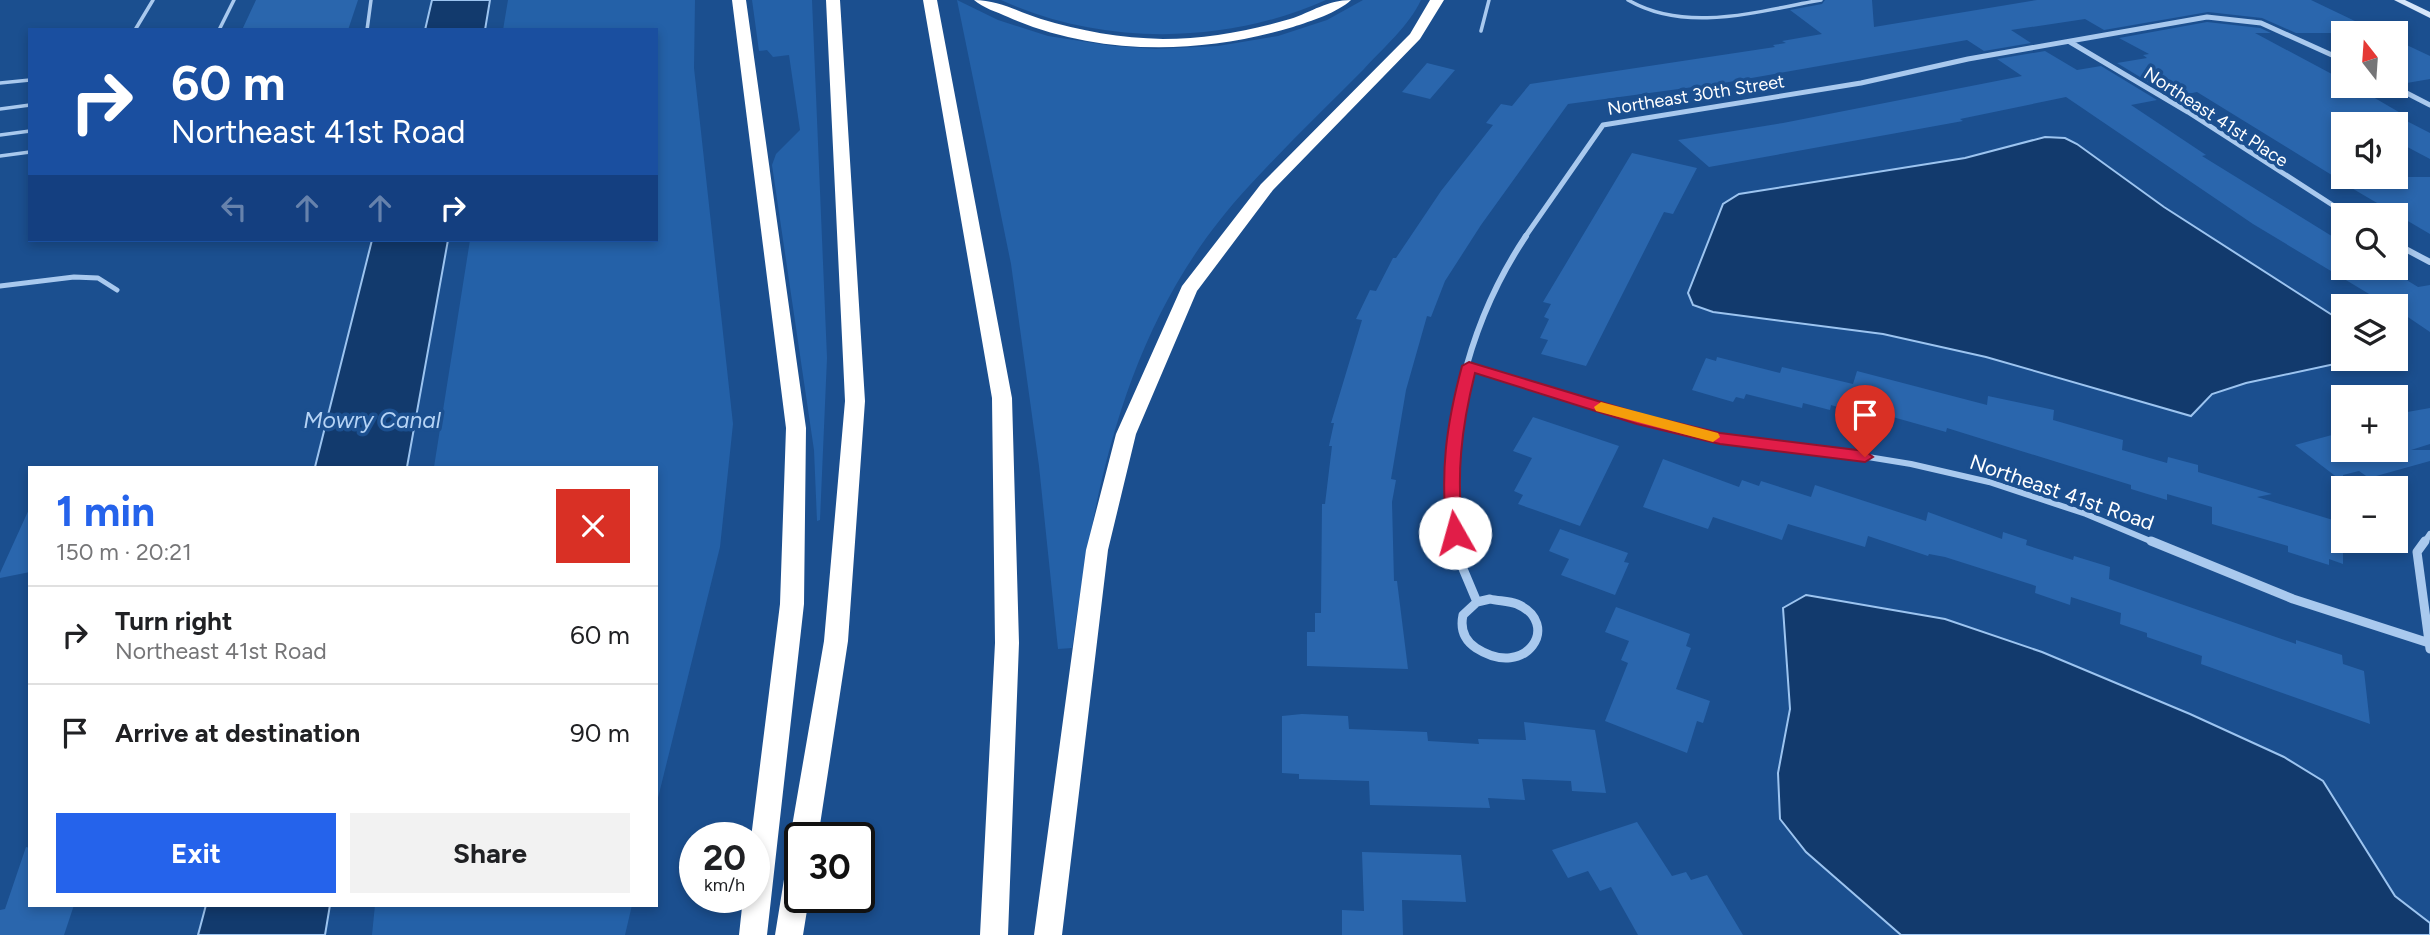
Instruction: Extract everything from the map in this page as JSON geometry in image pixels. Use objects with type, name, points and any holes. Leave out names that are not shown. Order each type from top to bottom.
[{"type":"highway","points":[[739,0],[796,428],[792,604],[753,935]]},
{"type":"highway","points":[[807,822],[836,641],[855,401],[833,0]]},
{"type":"highway","points":[[930,0],[1002,398],[1007,643],[994,935]]},
{"type":"highway","points":[[981,0],[1034,23],[1106,38],[1144,41],[1189,40],[1264,31],[1324,12],[1344,0]]},
{"type":"highway","points":[[1048,935],[1097,550],[1126,434],[1188,290],[1267,187],[1415,36],[1437,0]]},
{"type":"highway","points":[[789,935],[793,913]]},
{"type":"main road","points":[[2398,0],[2430,15]]},
{"type":"street","name":"Northeast 30th Street","points":[[1477,602],[1464,578],[1458,557],[1450,486],[1457,414],[1469,366],[1478,333],[1511,260],[1603,125],[1861,83],[2070,41],[2223,16],[2242,17],[2282,29],[2331,54]]},
{"type":"street","name":"Northeast 41st Place","points":[[2070,41],[2188,112],[2331,204]]},
{"type":"street","points":[[2408,93],[2430,104]]},
{"type":"street","points":[[2408,250],[2430,262]]},
{"type":"street","name":"Northeast 41st Road","points":[[1469,366],[1642,420],[1720,439],[1819,449],[1911,464],[1989,482],[2087,514],[2293,599],[2429,643]]},
{"type":"street","points":[[2430,534],[2417,552],[2430,649]]},
{"type":"street","points":[[1502,599],[1526,610],[1539,628],[1534,648],[1514,658],[1502,659],[1478,651],[1462,634],[1460,624],[1469,607],[1477,602],[1502,599]]},
{"type":"lane","points":[[136,28],[153,0]]},
{"type":"lane","points":[[220,28],[234,0]]},
{"type":"lane","points":[[367,28],[371,0]]},
{"type":"lane","points":[[1481,31],[1489,0]]},
{"type":"lane","points":[[1628,0],[1641,11],[1665,19],[1691,20],[1821,0]]},
{"type":"lane","points":[[20,81],[23,73]]},
{"type":"lane","points":[[0,83],[28,80]]},
{"type":"lane","points":[[0,109],[28,105]]},
{"type":"lane","points":[[0,135],[28,131]]},
{"type":"lane","points":[[0,156],[28,152]]},
{"type":"lane","points":[[0,286],[75,276],[98,278],[117,290]]},
{"type":"shaded area","points":[[508,0],[695,0],[694,68],[733,424],[720,547],[658,798],[658,466],[434,466],[470,242],[658,242],[658,28],[503,28]]},
{"type":"shaded area","points":[[752,0],[812,0],[827,358],[820,520],[817,521],[814,450],[772,165],[776,154],[800,130],[789,55],[773,57],[767,50],[759,51]]},
{"type":"shaded area","points":[[957,0],[998,20],[1048,36],[1113,46],[1156,49],[1218,46],[1278,36],[1327,20],[1363,0],[1421,0],[1410,19],[1395,36],[1249,186],[1207,236],[1173,290],[1146,345],[1124,402],[1106,462],[1081,585],[1072,648],[1058,649],[1039,466],[1011,264]]},
{"type":"shaded area","points":[[1001,0],[1326,0],[1287,15],[1247,25],[1205,32],[1164,34],[1080,26]]},
{"type":"shaded area","points":[[375,907],[632,907],[625,935],[372,935]]},
{"type":"water","points":[[432,0],[490,0],[485,28],[425,28]]},
{"type":"water","points":[[2045,137],[2065,138],[2077,144],[2164,207],[2331,314],[2331,365],[2246,383],[2212,394],[2191,416],[1986,357],[1883,334],[1713,312],[1693,305],[1688,293],[1723,204],[1739,194],[1965,158]]},
{"type":"water","name":"Mowry Canal","points":[[371,242],[448,242],[407,466],[315,466]]},
{"type":"water","points":[[1806,595],[1945,619],[2042,652],[2284,757],[2323,781],[2395,896],[2430,923],[2430,935],[1901,935],[1806,852],[1780,819],[1778,773],[1790,709],[1783,608]]},
{"type":"water","points":[[205,907],[330,907],[325,935],[198,935]]},
{"type":"building","points":[[256,0],[358,0],[349,28],[243,28]]},
{"type":"building","points":[[1825,0],[1872,0],[1874,27],[2037,0],[2311,0],[2355,21],[2331,21],[2331,33],[2296,33],[2262,18],[2208,12],[2104,30],[2085,19],[2011,30],[2031,43],[1984,51],[1967,40],[1723,83],[1568,104],[1481,225],[1445,281],[1431,317],[1427,316],[1406,390],[1391,479],[1396,480],[1392,502],[1394,581],[1397,581],[1408,669],[1307,666],[1307,632],[1315,632],[1315,613],[1321,613],[1322,504],[1325,504],[1332,446],[1329,446],[1334,423],[1331,423],[1362,320],[1356,319],[1370,290],[1376,291],[1393,258],[1396,258],[1441,191],[1493,125],[1486,123],[1501,104],[1512,106],[1530,84],[1775,47],[1773,45],[1786,43],[1782,41],[1822,34],[1790,10],[1822,4]]},
{"type":"building","points":[[2207,22],[2260,28],[2271,33],[2255,33],[2331,74],[2331,98],[2375,98],[2399,112],[2331,112],[2331,175],[2197,92],[2173,97],[2117,63],[2147,58],[2143,55],[2149,54],[2119,38]]},
{"type":"building","points":[[2408,46],[2430,56],[2430,79],[2408,83]]},
{"type":"building","points":[[2045,51],[2077,70],[2101,66],[2157,100],[2131,105],[2206,155],[2202,156],[2331,236],[2331,271],[2253,224],[2066,97],[1960,119],[1963,121],[1709,167],[1678,140],[1783,123],[2022,76],[1997,59]]},
{"type":"building","points":[[1427,63],[1455,70],[1430,99],[1402,92]]},
{"type":"building","points":[[2408,122],[2430,133],[2430,159],[2408,147]]},
{"type":"building","points":[[1632,153],[1697,168],[1673,214],[1664,212],[1586,366],[1541,354],[1548,340],[1540,338],[1549,319],[1544,317],[1551,304],[1543,302]]},
{"type":"building","points":[[2408,177],[2430,177],[2430,234],[2408,221],[2408,203],[2377,203],[2353,189],[2408,189]]},
{"type":"building","points":[[2346,280],[2407,280],[2418,287],[2430,285],[2430,332],[2408,317],[2408,294],[2369,294]]},
{"type":"building","points":[[1717,357],[1780,373],[1782,367],[1853,384],[1857,371],[1987,405],[1988,396],[2054,410],[2053,420],[2123,440],[2122,450],[2167,463],[2168,457],[2198,465],[2198,472],[2272,494],[2257,497],[2331,519],[2331,553],[2343,553],[2343,564],[2329,559],[2329,565],[2288,552],[2288,546],[2212,524],[2212,507],[2167,494],[2167,500],[2131,489],[2131,485],[1947,428],[1946,432],[1882,414],[1880,420],[1831,405],[1830,410],[1803,403],[1802,408],[1746,394],[1744,399],[1736,397],[1733,402],[1692,390],[1706,358],[1716,361]]},
{"type":"building","points":[[2430,408],[2430,444],[2411,450],[2430,450],[2430,461],[2376,476],[2366,476],[2359,471],[2335,476],[2295,445],[2331,435],[2331,462],[2408,462],[2408,412]]},
{"type":"building","points":[[1533,417],[1619,446],[1580,526],[1518,504],[1523,495],[1514,491],[1532,458],[1513,451]]},
{"type":"building","points":[[1663,459],[1739,487],[1742,480],[1759,486],[1761,481],[1811,497],[1815,485],[1926,521],[1928,512],[2002,539],[2003,532],[2027,540],[2026,545],[2073,560],[2074,556],[2110,567],[2109,579],[2296,644],[2296,640],[2342,655],[2343,664],[2364,671],[2370,724],[2201,664],[2202,656],[2147,637],[2147,633],[2120,624],[2121,613],[2071,597],[2070,605],[2035,593],[2036,586],[1945,557],[1928,556],[1868,536],[1865,547],[1788,524],[1782,540],[1713,517],[1708,529],[1643,507]]},
{"type":"building","points":[[28,511],[28,572],[0,578]]},
{"type":"building","points":[[1560,529],[1628,553],[1624,562],[1629,563],[1615,595],[1561,575],[1569,559],[1549,551]]},
{"type":"building","points":[[1616,607],[1690,634],[1686,646],[1691,648],[1676,689],[1710,701],[1703,723],[1697,721],[1687,753],[1605,721],[1628,663],[1621,660],[1629,641],[1605,632]]},
{"type":"building","points":[[1282,716],[1348,716],[1349,729],[1427,732],[1428,741],[1479,744],[1478,739],[1526,740],[1524,722],[1595,730],[1606,793],[1572,791],[1571,781],[1522,779],[1525,800],[1488,798],[1490,808],[1370,805],[1369,781],[1299,779],[1299,774],[1282,773]]},
{"type":"building","points":[[1637,822],[1672,876],[1686,872],[1691,880],[1707,875],[1743,935],[1638,935],[1611,887],[1600,891],[1588,871],[1568,878],[1552,850]]},
{"type":"building","points":[[26,847],[28,907],[73,907],[64,935],[0,935],[0,910],[5,909]]},
{"type":"building","points":[[1362,852],[1461,855],[1466,902],[1402,900],[1403,935],[1342,935],[1342,910],[1364,911]]},
{"type":"slow traffic","points":[[1601,407],[1713,437]]},
{"type":"route","points":[[1455,533],[1450,486],[1457,414],[1469,366],[1642,420],[1720,439],[1819,449],[1865,457]]}]
